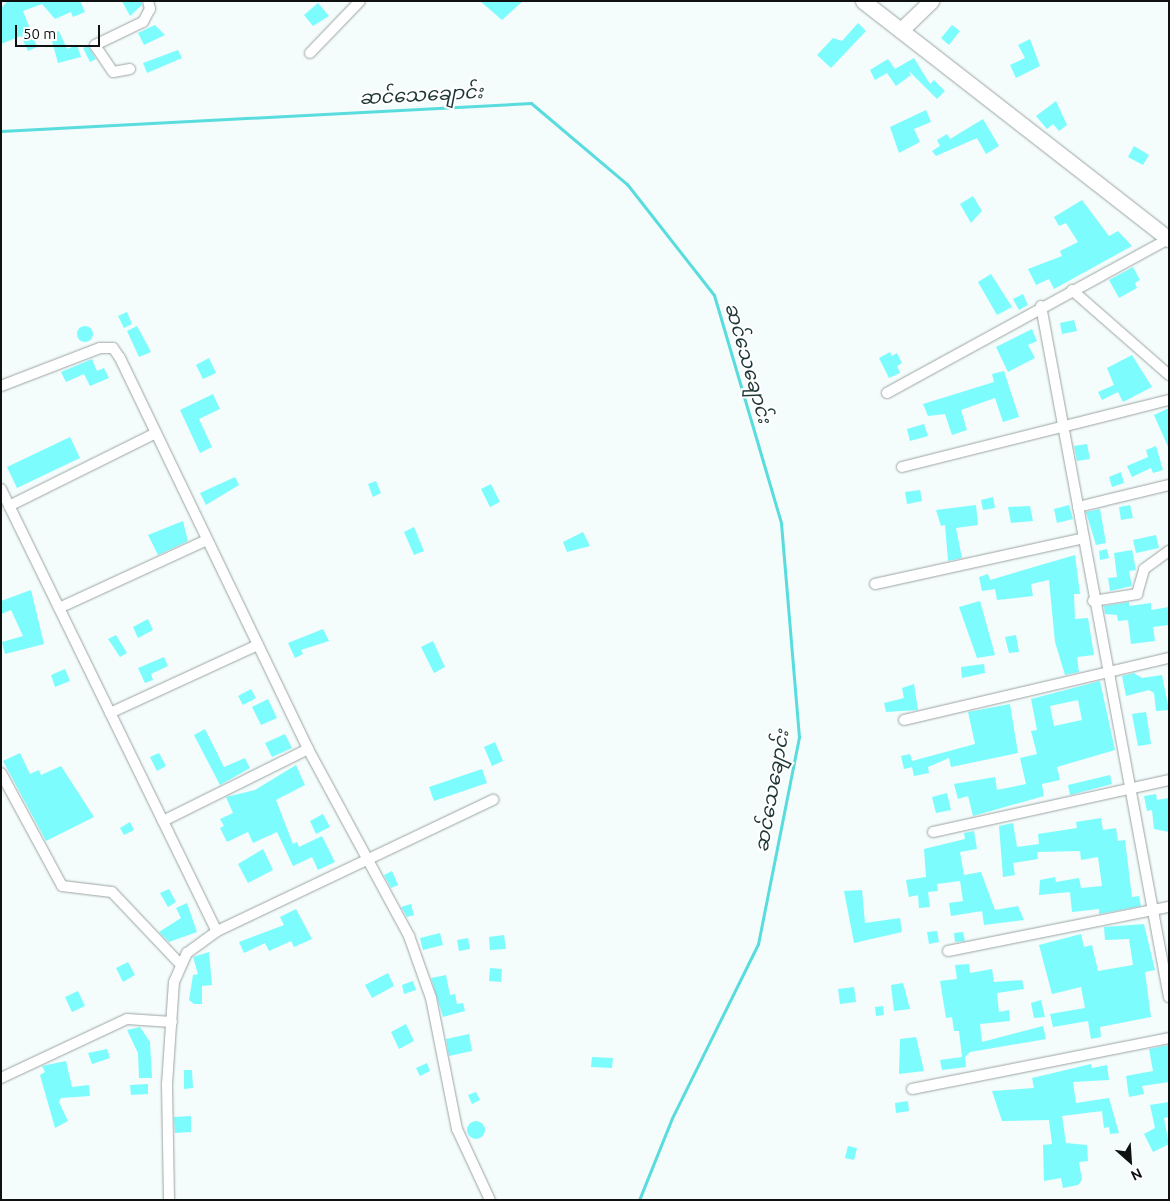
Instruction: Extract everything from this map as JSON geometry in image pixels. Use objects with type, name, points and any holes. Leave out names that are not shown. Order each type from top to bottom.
[{"type":"street","points":[[130,69],[113,72],[95,45],[143,22],[150,9],[148,1]]},
{"type":"street","points":[[310,52],[360,1]]},
{"type":"street","points":[[863,1],[1168,239],[1041,306],[887,393]]},
{"type":"street","points":[[901,30],[931,1]]},
{"type":"street","points":[[1072,290],[1169,375]]},
{"type":"street","points":[[1041,306],[1084,538],[1093,601],[1156,910],[1169,997]]},
{"type":"street","points":[[1,386],[62,359],[100,348],[113,348],[308,749],[417,956],[443,1046],[457,1129],[490,1200]]},
{"type":"street","points":[[902,467],[1064,429],[1169,400]]},
{"type":"street","points":[[9,506],[156,433]]},
{"type":"street","points":[[1078,507],[1169,486]]},
{"type":"street","points":[[1,489],[217,932]]},
{"type":"street","points":[[874,584],[1084,538]]},
{"type":"street","points":[[59,608],[207,540]]},
{"type":"street","points":[[1093,601],[1136,594],[1144,569],[1169,551]]},
{"type":"street","points":[[110,713],[258,645]]},
{"type":"street","points":[[904,720],[1169,658]]},
{"type":"street","points":[[163,821],[308,749]]},
{"type":"street","points":[[1,773],[62,886],[112,892],[180,964]]},
{"type":"street","points":[[933,832],[1130,787],[1169,780]]},
{"type":"street","points":[[169,1200],[172,1022],[180,964],[217,932],[493,800]]},
{"type":"street","points":[[948,951],[1169,907]]},
{"type":"street","points":[[1,1078],[127,1019],[172,1022]]},
{"type":"street","points":[[912,1089],[1169,1038]]},
{"type":"building","points":[[8,1],[80,1],[85,12],[73,17],[71,12],[55,19],[42,4],[23,11],[37,47],[28,51],[21,36],[1,44],[1,8]]},
{"type":"building","points":[[122,1],[141,1],[142,5],[130,16]]},
{"type":"building","points":[[480,1],[523,1],[502,20]]},
{"type":"building","points":[[318,3],[329,16],[313,26],[304,15]]},
{"type":"building","points":[[858,23],[866,31],[831,68],[817,55],[833,38],[842,41]]},
{"type":"building","points":[[155,25],[165,35],[144,45],[138,33]]},
{"type":"building","points":[[952,25],[960,31],[949,45],[941,38]]},
{"type":"building","points":[[59,31],[67,49],[77,45],[81,57],[58,63],[50,34]]},
{"type":"building","points":[[1030,39],[1040,66],[1016,78],[1010,65],[1025,58],[1018,45]]},
{"type":"building","points":[[88,46],[96,59],[90,62],[83,48]]},
{"type":"building","points":[[178,50],[182,58],[147,73],[143,63]]},
{"type":"building","points":[[914,58],[930,84],[934,80],[945,91],[937,99],[909,71],[911,75],[896,86],[887,73],[875,80],[870,70],[888,59],[895,69]]},
{"type":"building","points":[[1056,101],[1067,125],[1059,131],[1053,124],[1047,129],[1036,116]]},
{"type":"building","points":[[926,110],[931,122],[914,129],[920,142],[899,153],[890,127]]},
{"type":"building","points":[[983,119],[999,146],[986,154],[977,138],[936,156],[932,151],[940,146],[937,140],[947,134],[950,139]]},
{"type":"building","points":[[1134,146],[1149,155],[1143,165],[1128,157]]},
{"type":"building","points":[[973,196],[982,211],[971,223],[960,204]]},
{"type":"building","points":[[1082,200],[1109,236],[1118,231],[1132,246],[1054,289],[1049,279],[1036,285],[1028,269],[1062,256],[1060,251],[1078,242],[1066,223],[1059,226],[1054,217]]},
{"type":"building","points":[[1133,267],[1140,280],[1135,283],[1137,288],[1119,298],[1109,280]]},
{"type":"building","points":[[991,274],[1012,307],[997,315],[978,282]]},
{"type":"building","points":[[1023,294],[1028,305],[1019,310],[1013,299]]},
{"type":"building","points":[[127,312],[132,324],[124,328],[118,316]]},
{"type":"building","points":[[1074,320],[1077,331],[1062,334],[1060,323]]},
{"type":"building","points":[[82,326],[88,326],[93,331],[91,340],[82,342],[77,337],[77,331]]},
{"type":"building","points":[[137,326],[151,352],[139,357],[127,331]]},
{"type":"building","points":[[1032,329],[1037,341],[1028,345],[1035,358],[1008,372],[996,347]]},
{"type":"building","points":[[890,352],[892,356],[897,353],[902,363],[897,366],[900,373],[889,378],[879,358]]},
{"type":"building","points":[[1132,355],[1152,387],[1123,402],[1118,392],[1102,400],[1098,392],[1114,385],[1107,368]]},
{"type":"building","points":[[209,358],[216,373],[203,379],[196,365]]},
{"type":"building","points":[[92,359],[97,371],[104,368],[109,378],[90,386],[84,374],[66,382],[61,372]]},
{"type":"building","points":[[1004,371],[1019,417],[1003,422],[995,398],[961,410],[967,430],[952,435],[945,414],[928,416],[923,404],[994,382],[992,374]]},
{"type":"building","points":[[213,394],[220,409],[199,419],[212,447],[200,453],[180,410]]},
{"type":"building","points":[[1169,408],[1169,449],[1154,415]]},
{"type":"building","points":[[924,424],[928,436],[910,441],[907,429]]},
{"type":"building","points":[[70,437],[80,458],[17,488],[7,467]]},
{"type":"building","points":[[1087,444],[1090,459],[1077,461],[1074,446]]},
{"type":"building","points":[[1156,446],[1163,470],[1153,473],[1151,468],[1132,477],[1127,466],[1148,457],[1146,450]]},
{"type":"building","points":[[1121,472],[1124,483],[1112,487],[1109,477]]},
{"type":"building","points":[[235,477],[239,485],[206,505],[200,493]]},
{"type":"building","points":[[376,481],[381,493],[373,497],[368,484]]},
{"type":"building","points":[[491,484],[500,502],[490,507],[481,489]]},
{"type":"building","points":[[920,490],[922,501],[907,504],[905,492]]},
{"type":"building","points":[[993,497],[995,508],[983,510],[981,500]]},
{"type":"building","points":[[976,505],[978,525],[956,528],[962,558],[948,561],[945,525],[941,526],[936,510]]},
{"type":"building","points":[[1069,505],[1073,519],[1057,523],[1054,509]]},
{"type":"building","points":[[1130,505],[1133,518],[1121,520],[1119,507]]},
{"type":"building","points":[[1030,506],[1033,521],[1011,523],[1008,507]]},
{"type":"building","points":[[1100,509],[1106,543],[1096,545],[1086,512]]},
{"type":"building","points":[[183,521],[188,541],[158,555],[148,535]]},
{"type":"building","points":[[414,527],[424,551],[414,555],[404,532]]},
{"type":"building","points":[[583,532],[590,546],[567,552],[563,542]]},
{"type":"building","points":[[1156,535],[1159,548],[1136,553],[1133,540]]},
{"type":"building","points":[[1107,549],[1109,558],[1100,560],[1099,551]]},
{"type":"building","points":[[1132,550],[1136,570],[1129,571],[1132,586],[1110,591],[1108,578],[1117,577],[1114,553]]},
{"type":"building","points":[[1075,555],[1080,594],[1074,594],[1075,619],[1088,618],[1094,655],[1077,657],[1079,672],[1065,675],[1055,642],[1049,580],[1031,584],[1033,596],[997,600],[995,589],[982,591],[979,577],[988,574],[990,580]]},
{"type":"building","points":[[31,590],[44,644],[5,654],[2,642],[23,636],[11,610],[1,614],[1,601]]},
{"type":"building","points":[[980,601],[995,655],[977,658],[959,607]]},
{"type":"building","points":[[1129,602],[1129,606],[1151,603],[1151,610],[1169,607],[1169,625],[1153,627],[1155,641],[1131,644],[1128,620],[1118,621],[1117,615],[1105,614],[1104,606]]},
{"type":"building","points":[[148,619],[153,630],[138,638],[133,627]]},
{"type":"building","points":[[323,629],[329,641],[301,650],[303,654],[295,658],[288,643]]},
{"type":"building","points":[[116,635],[127,653],[120,657],[108,639]]},
{"type":"building","points":[[1016,635],[1019,652],[1009,653],[1005,637]]},
{"type":"building","points":[[433,641],[445,667],[434,673],[421,647]]},
{"type":"building","points":[[164,657],[168,666],[151,674],[153,680],[145,683],[138,668]]},
{"type":"building","points":[[984,664],[985,673],[962,678],[961,667]]},
{"type":"building","points":[[65,669],[70,681],[55,687],[51,675]]},
{"type":"building","points":[[1134,673],[1142,678],[1162,675],[1169,710],[1156,711],[1154,693],[1149,690],[1126,696],[1122,676]]},
{"type":"building","points":[[1100,681],[1115,750],[1057,767],[1060,780],[1042,784],[1044,796],[973,816],[968,796],[958,799],[954,784],[995,777],[997,790],[1026,784],[1020,758],[1037,754],[1031,731],[1037,730],[1031,699]],"holes":[[[1078,700],[1082,720],[1054,726],[1050,706]]]},
{"type":"building","points":[[914,684],[918,710],[886,712],[884,703],[904,698],[902,688]]},
{"type":"building","points":[[251,689],[256,698],[243,705],[238,696]]},
{"type":"building","points":[[268,699],[277,718],[261,725],[252,707]]},
{"type":"building","points":[[1010,704],[1018,753],[951,767],[949,758],[928,767],[929,773],[914,776],[912,767],[904,769],[901,756],[910,754],[912,761],[975,744],[968,712]]},
{"type":"building","points":[[1146,712],[1151,744],[1138,746],[1132,714]]},
{"type":"building","points":[[205,729],[224,767],[245,758],[250,768],[220,785],[194,735]]},
{"type":"building","points":[[285,734],[292,748],[272,757],[265,743]]},
{"type":"building","points":[[495,742],[503,761],[492,766],[484,747]]},
{"type":"building","points":[[20,753],[30,774],[39,770],[41,775],[61,766],[94,817],[46,841],[3,761]]},
{"type":"building","points":[[159,753],[166,766],[157,771],[150,757]]},
{"type":"building","points":[[296,765],[305,785],[276,800],[293,844],[297,842],[299,847],[322,836],[335,862],[318,870],[312,857],[293,866],[277,832],[253,843],[248,832],[227,842],[220,828],[224,826],[220,819],[233,813],[226,797],[255,790]]},
{"type":"building","points":[[482,769],[487,783],[434,801],[429,787]]},
{"type":"building","points":[[1110,775],[1112,784],[1070,795],[1068,785]]},
{"type":"building","points":[[947,793],[951,810],[936,813],[932,797]]},
{"type":"building","points":[[1156,794],[1157,800],[1169,798],[1169,832],[1154,829],[1152,810],[1147,811],[1144,796]]},
{"type":"building","points":[[323,814],[330,827],[316,834],[310,821]]},
{"type":"building","points":[[1101,818],[1103,830],[1116,828],[1118,841],[1125,840],[1132,897],[1139,896],[1141,906],[1099,914],[1099,909],[1072,912],[1070,892],[1039,895],[1040,880],[1055,877],[1056,882],[1079,878],[1081,888],[1102,886],[1098,857],[1081,860],[1080,851],[1037,852],[1038,859],[1013,863],[1015,875],[1003,877],[999,826],[1013,823],[1017,847],[1039,844],[1038,834],[1077,828],[1076,822]]},
{"type":"building","points":[[130,822],[134,830],[124,835],[120,828]]},
{"type":"building","points":[[974,831],[977,849],[960,852],[964,875],[981,872],[995,910],[1018,906],[1024,920],[984,925],[982,911],[951,916],[949,903],[963,901],[960,881],[937,884],[938,891],[928,892],[930,907],[919,908],[918,895],[909,897],[906,880],[926,877],[924,849],[965,839],[964,833]]},
{"type":"building","points":[[263,849],[273,870],[248,883],[238,864]]},
{"type":"building","points":[[392,871],[398,885],[391,888],[384,875]]},
{"type":"building","points":[[169,889],[176,902],[168,907],[160,893]]},
{"type":"building","points":[[862,890],[865,923],[900,918],[902,932],[854,943],[844,891]]},
{"type":"building","points":[[187,903],[197,932],[169,942],[159,932],[181,918],[176,908]]},
{"type":"building","points":[[411,904],[414,915],[407,917],[401,907]]},
{"type":"building","points":[[296,909],[312,939],[294,947],[291,941],[269,951],[265,943],[244,953],[239,942],[284,925],[280,917]]},
{"type":"building","points":[[1144,924],[1155,970],[1145,972],[1151,1017],[1100,1027],[1101,1037],[1091,1039],[1088,1021],[1053,1027],[1050,1014],[1085,1008],[1081,987],[1052,994],[1039,945],[1081,934],[1084,947],[1092,945],[1098,971],[1133,965],[1129,939],[1105,940],[1104,927]]},
{"type":"building","points":[[937,931],[939,942],[929,944],[927,932]]},
{"type":"building","points":[[963,932],[965,941],[955,942],[954,933]]},
{"type":"building","points":[[440,933],[443,945],[423,950],[420,938]]},
{"type":"building","points":[[504,935],[506,949],[490,950],[489,937]]},
{"type":"building","points":[[468,938],[470,949],[459,951],[457,940]]},
{"type":"building","points":[[209,952],[212,985],[202,986],[202,1004],[194,1004],[189,1000],[193,975],[198,974],[193,957]]},
{"type":"building","points":[[128,962],[135,975],[123,982],[116,968]]},
{"type":"building","points":[[969,964],[970,973],[992,969],[994,982],[1022,980],[1024,989],[997,993],[999,1012],[1009,1010],[1010,1021],[980,1024],[982,1042],[1043,1026],[1046,1039],[970,1052],[965,1057],[966,1067],[942,1070],[940,1060],[962,1057],[959,1031],[954,1031],[952,1017],[946,1018],[940,981],[957,979],[955,965]]},
{"type":"building","points":[[490,968],[502,969],[501,982],[489,981]]},
{"type":"building","points":[[388,973],[394,986],[372,998],[365,985]]},
{"type":"building","points":[[446,975],[450,995],[455,994],[457,1004],[463,1003],[465,1011],[443,1017],[431,978]]},
{"type":"building","points":[[413,981],[416,990],[404,994],[402,985]]},
{"type":"building","points":[[903,983],[910,1009],[894,1011],[891,985]]},
{"type":"building","points":[[854,987],[856,1002],[840,1004],[838,989]]},
{"type":"building","points":[[78,991],[85,1006],[72,1012],[65,997]]},
{"type":"building","points":[[1041,1000],[1045,1017],[1034,1018],[1031,1003]]},
{"type":"building","points":[[883,1006],[884,1015],[876,1016],[875,1007]]},
{"type":"building","points":[[406,1024],[414,1041],[399,1049],[391,1032]]},
{"type":"building","points":[[140,1027],[150,1042],[152,1078],[139,1078],[138,1053],[127,1030]]},
{"type":"building","points":[[469,1034],[472,1051],[449,1056],[446,1039]]},
{"type":"building","points":[[916,1037],[924,1071],[899,1074],[900,1039]]},
{"type":"building","points":[[1169,1045],[1169,1082],[1142,1086],[1144,1094],[1129,1097],[1126,1076],[1153,1071],[1149,1049]]},
{"type":"building","points":[[107,1049],[110,1058],[92,1064],[88,1053]]},
{"type":"building","points":[[592,1057],[613,1058],[612,1068],[591,1067]]},
{"type":"building","points":[[66,1061],[72,1087],[89,1085],[90,1096],[61,1098],[59,1102],[68,1121],[55,1128],[40,1075],[45,1072],[42,1066]]},
{"type":"building","points":[[427,1063],[430,1071],[420,1076],[416,1068]]},
{"type":"building","points":[[1091,1064],[1092,1068],[1107,1065],[1109,1080],[1073,1082],[1076,1103],[1109,1098],[1119,1133],[1110,1134],[1109,1127],[1104,1128],[1102,1111],[1062,1116],[1066,1143],[1087,1145],[1088,1161],[1079,1162],[1082,1180],[1078,1185],[1063,1188],[1061,1178],[1044,1181],[1043,1145],[1052,1144],[1049,1120],[1002,1121],[992,1091],[1034,1088],[1032,1078]]},
{"type":"building","points":[[184,1070],[192,1070],[193,1088],[184,1089]]},
{"type":"building","points":[[148,1084],[148,1094],[131,1095],[130,1085]]},
{"type":"building","points":[[476,1092],[480,1100],[472,1104],[468,1095]]},
{"type":"building","points":[[908,1101],[909,1111],[896,1113],[895,1103]]},
{"type":"building","points":[[1169,1102],[1169,1117],[1164,1118],[1169,1144],[1153,1152],[1144,1134],[1155,1128],[1150,1105]]},
{"type":"building","points":[[191,1116],[191,1132],[175,1133],[174,1117]]},
{"type":"building","points":[[476,1121],[482,1124],[485,1130],[482,1136],[476,1139],[470,1136],[467,1130],[470,1124]]},
{"type":"building","points":[[848,1146],[857,1148],[854,1160],[845,1158]]},
{"type":"waterway","name":"ဆင်သေချောင်း","points":[[1,131],[531,103],[627,184],[714,295],[781,523],[799,737],[758,944],[672,1118],[639,1200]]}]
